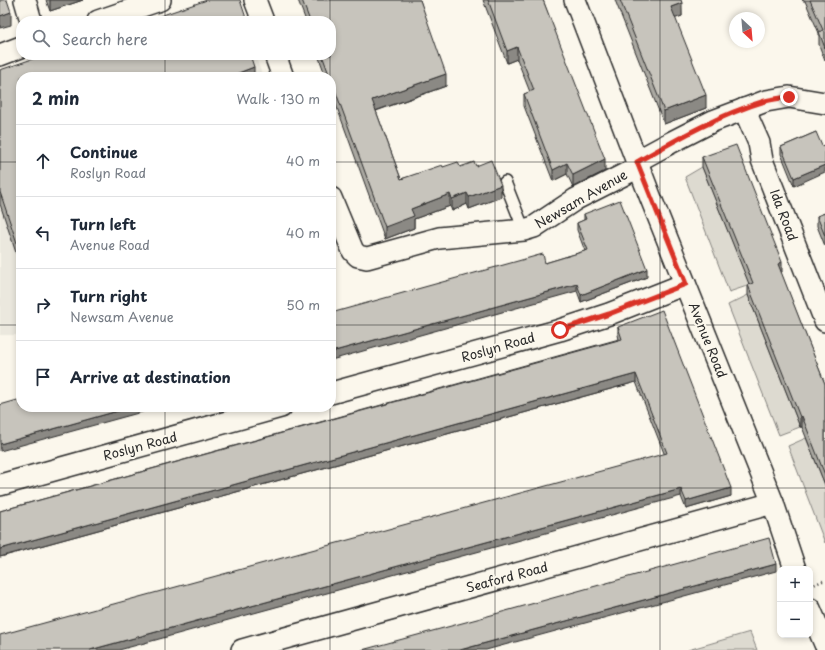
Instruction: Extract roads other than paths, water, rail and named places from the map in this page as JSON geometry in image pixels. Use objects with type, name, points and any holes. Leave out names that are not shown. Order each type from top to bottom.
[{"type":"street","points":[[25,0],[30,16]]},
{"type":"street","points":[[113,16],[160,0]]},
{"type":"street","name":"Avenue Road","points":[[575,0],[638,164],[773,503],[794,566]]},
{"type":"street","points":[[0,55],[16,49]]},
{"type":"street","points":[[277,60],[281,72]]},
{"type":"street","name":"Newsam Avenue","points":[[336,210],[353,251],[358,256],[367,258],[439,238],[524,230],[534,227],[576,199],[638,164],[670,143],[707,124],[766,101],[789,97],[825,103]]},
{"type":"street","name":"Ida Road","points":[[744,109],[759,143],[762,160],[825,321]]},
{"type":"street","name":"Roslyn Road","points":[[336,392],[560,330],[609,314],[686,284]]},
{"type":"street","name":"Roslyn Road","points":[[0,485],[263,412]]},
{"type":"street","name":"Seaford Road","points":[[242,650],[773,503]]},
{"type":"street","points":[[813,616],[825,644]]},
{"type":"lane","points":[[505,182],[524,230]]}]
